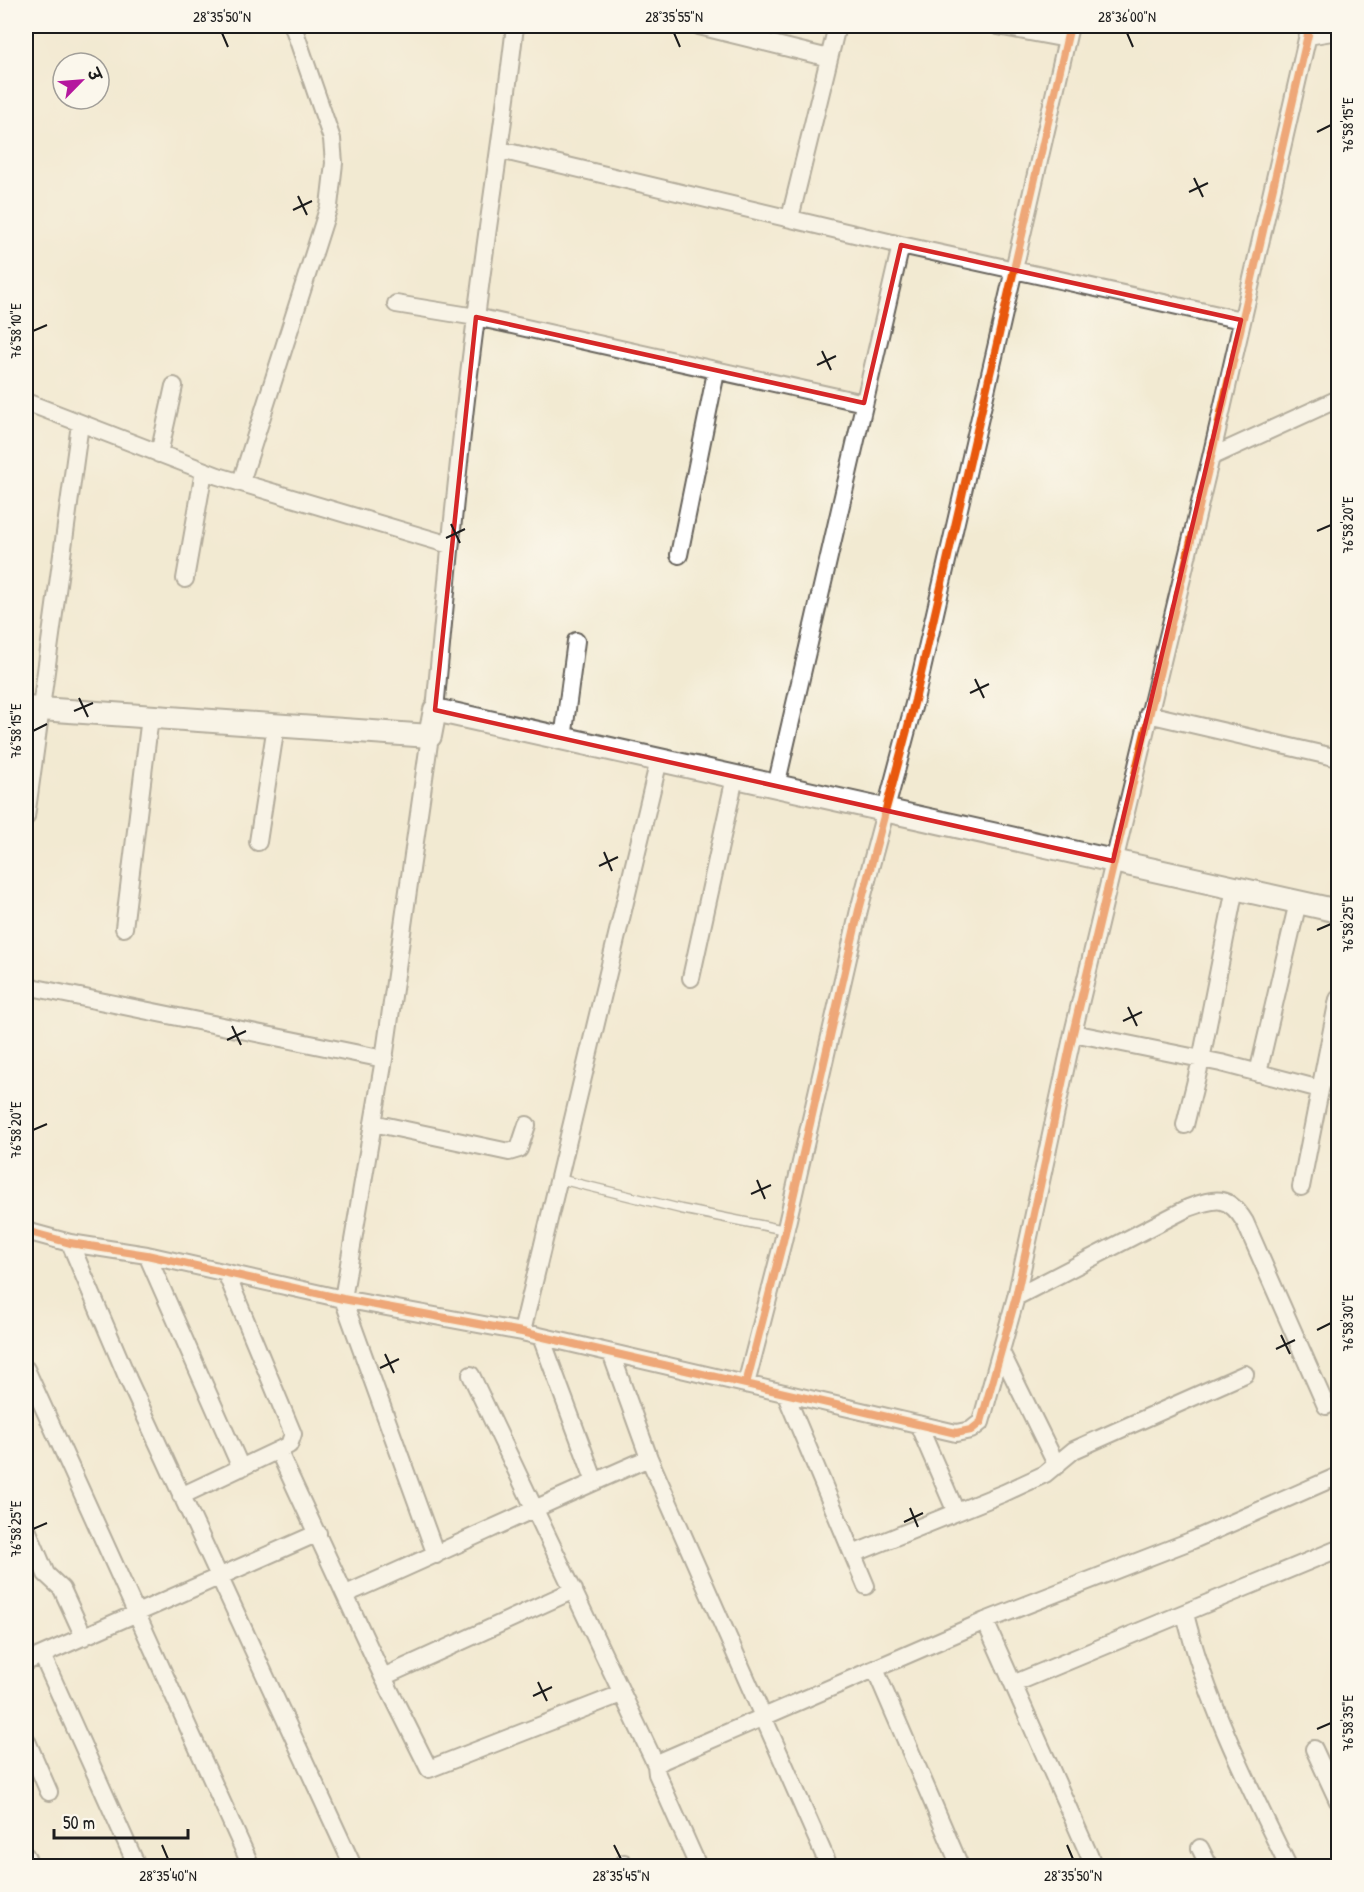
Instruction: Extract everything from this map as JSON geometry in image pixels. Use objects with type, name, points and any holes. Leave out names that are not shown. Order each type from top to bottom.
[{"type":"street","points":[[241,482],[329,206],[334,163],[332,139],[293,26]]},
{"type":"street","points":[[436,1555],[343,1299],[384,1059],[435,710],[450,545],[476,317],[501,150],[515,26]]},
{"type":"street","points":[[699,26],[829,58]]},
{"type":"street","points":[[790,218],[837,26]]},
{"type":"street","points":[[746,1384],[785,1230],[859,910],[887,810],[1069,32],[998,26]]},
{"type":"street","points":[[26,1231],[70,1243],[147,1255],[343,1299],[522,1332],[956,1432],[971,1430],[981,1422],[1016,1297],[1073,1033],[1211,457],[1309,31],[1338,31]]},
{"type":"street","points":[[501,150],[901,245],[1241,320]]},
{"type":"street","points":[[776,786],[901,245]]},
{"type":"street","points":[[396,304],[476,317],[864,403]]},
{"type":"street","points":[[679,555],[716,372]]},
{"type":"street","points":[[159,454],[174,386]]},
{"type":"street","points":[[1211,457],[1338,399]]},
{"type":"street","points":[[26,402],[204,471],[450,545]]},
{"type":"street","points":[[26,817],[32,708],[80,424]]},
{"type":"street","points":[[185,579],[204,471]]},
{"type":"street","points":[[563,739],[576,641]]},
{"type":"street","points":[[32,708],[430,736]]},
{"type":"street","points":[[435,710],[1338,910]]},
{"type":"street","points":[[1148,714],[1338,758]]},
{"type":"street","points":[[124,928],[150,717]]},
{"type":"street","points":[[258,842],[276,725]]},
{"type":"street","points":[[522,1332],[659,760]]},
{"type":"street","points":[[691,978],[735,777]]},
{"type":"street","points":[[1185,1125],[1236,888]]},
{"type":"street","points":[[1258,1073],[1298,902]]},
{"type":"street","points":[[26,986],[384,1059]]},
{"type":"street","points":[[1301,1187],[1338,999]]},
{"type":"street","points":[[1073,1033],[1201,1059],[1320,1089]]},
{"type":"street","points":[[373,1123],[509,1152],[519,1149],[527,1125]]},
{"type":"street","points":[[1016,1297],[1188,1208],[1224,1200],[1236,1207],[1245,1222],[1326,1406]]},
{"type":"street","points":[[70,1243],[181,1496],[352,1866]]},
{"type":"street","points":[[147,1255],[241,1468]]},
{"type":"street","points":[[181,1496],[289,1445],[293,1434],[226,1273]]},
{"type":"street","points":[[541,1337],[595,1482]]},
{"type":"street","points":[[1001,1352],[1057,1466]]},
{"type":"street","points":[[610,1353],[649,1458],[829,1866]]},
{"type":"street","points":[[26,1369],[251,1866]]},
{"type":"street","points":[[853,1554],[1004,1493],[1057,1466],[1074,1450],[1245,1374]]},
{"type":"street","points":[[471,1375],[656,1765],[698,1866]]},
{"type":"street","points":[[785,1393],[867,1586]]},
{"type":"street","points":[[918,1424],[956,1512]]},
{"type":"street","points":[[278,1450],[383,1677],[429,1769],[621,1694]]},
{"type":"street","points":[[346,1594],[436,1555],[535,1507],[649,1458]]},
{"type":"street","points":[[656,1765],[986,1621],[1192,1540],[1338,1476]]},
{"type":"street","points":[[26,1527],[46,1575],[62,1589],[84,1637]]},
{"type":"street","points":[[26,1662],[318,1533]]},
{"type":"street","points":[[1013,1684],[1338,1549]]},
{"type":"street","points":[[383,1677],[574,1590]]},
{"type":"street","points":[[1185,1614],[1203,1681],[1215,1712],[1288,1866]]},
{"type":"street","points":[[986,1621],[1094,1866]]},
{"type":"street","points":[[42,1655],[137,1866]]},
{"type":"street","points":[[875,1670],[960,1866]]},
{"type":"street","points":[[26,1739],[49,1792]]},
{"type":"street","points":[[1314,1749],[1338,1801]]},
{"type":"street","points":[[1200,1848],[1209,1866]]},
{"type":"street","points":[[26,1856],[30,1866]]},
{"type":"lane","points":[[559,1179],[681,1209],[785,1230]]},
{"type":"highlighted area","points":[[901,245],[1241,320],[1113,861],[435,710],[476,317],[864,403]]},
{"type":"cycle path","points":[[746,1384],[783,1241],[859,910],[915,700],[1070,26]]},
{"type":"cycle path","points":[[26,1231],[70,1243],[147,1255],[343,1299],[522,1332],[956,1433],[971,1430],[981,1422],[1016,1297],[1073,1033],[1211,457],[1310,26]]}]
